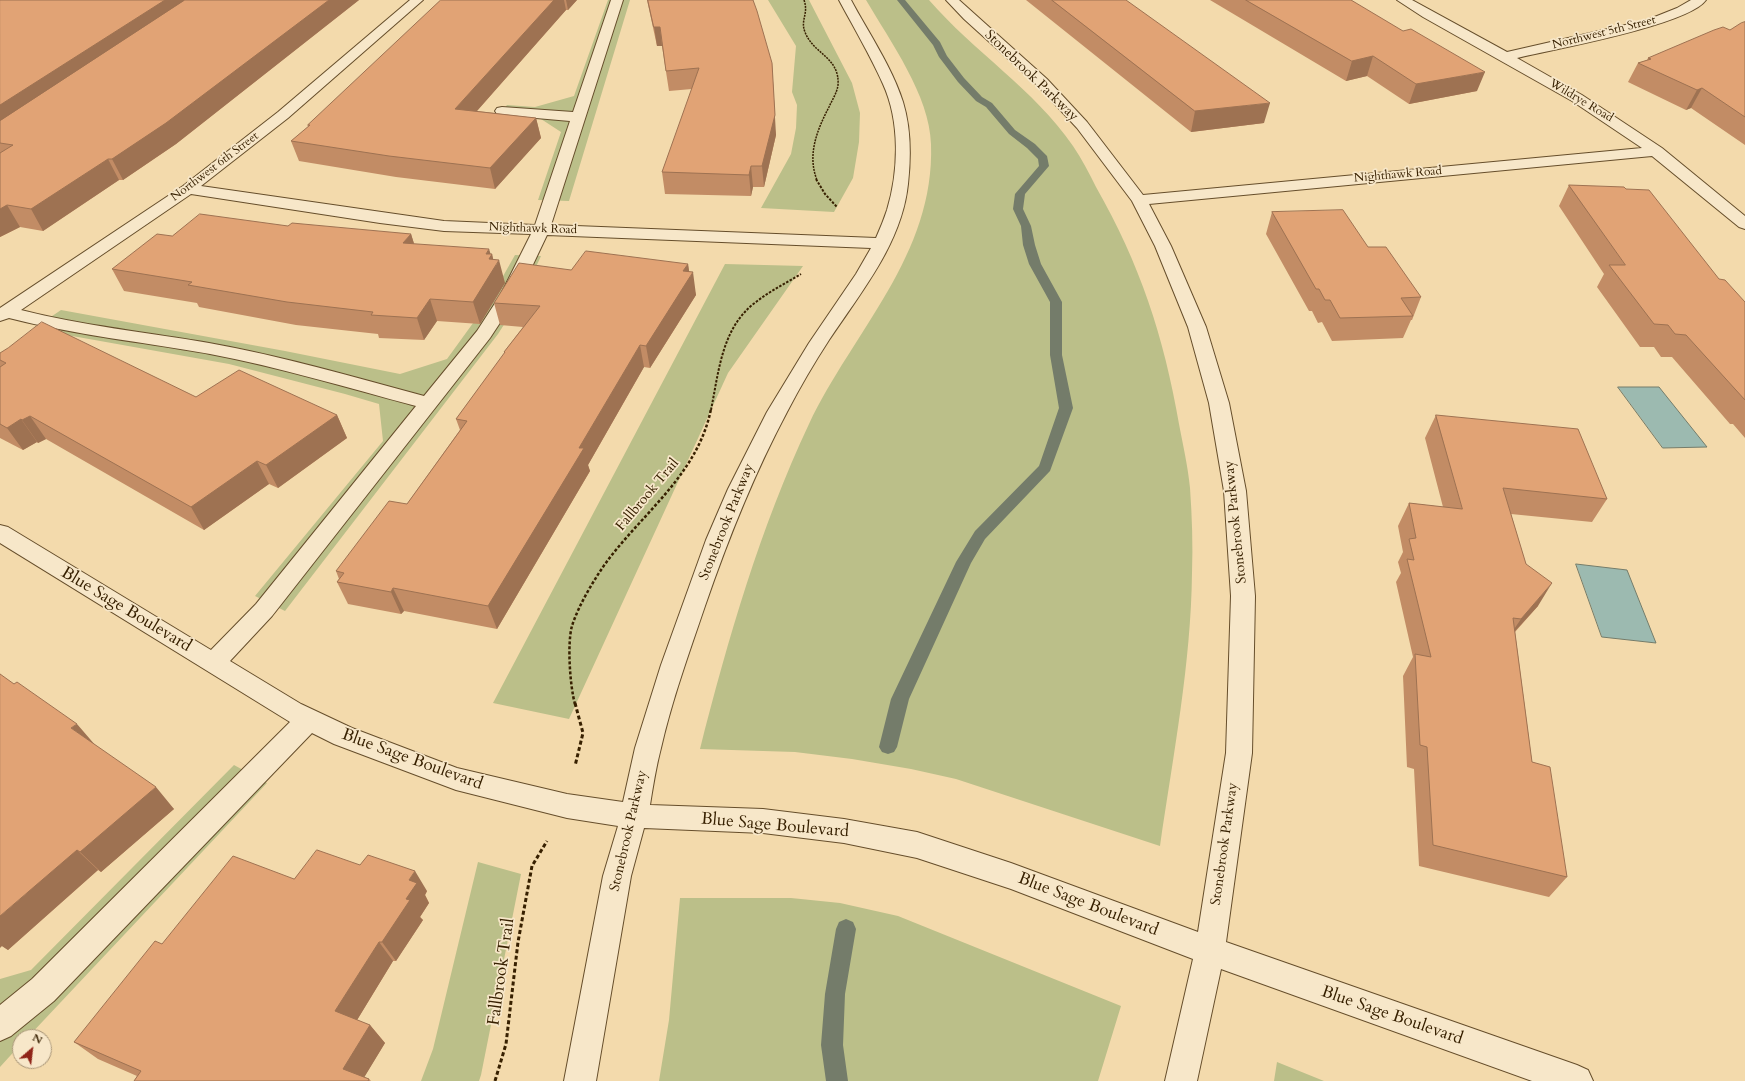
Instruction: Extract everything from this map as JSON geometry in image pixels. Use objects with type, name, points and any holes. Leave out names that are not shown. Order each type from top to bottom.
[{"type":"street","name":"Northwest 6th Street","points":[[4,314],[188,189],[283,115],[417,0]]},
{"type":"street","points":[[213,663],[240,638],[264,610],[484,334],[510,294],[541,230],[617,0]]},
{"type":"street","name":"Stonebrook Parkway","points":[[580,1081],[617,876],[634,816],[648,748],[673,665],[717,540],[739,489],[777,412],[818,343],[865,274],[882,243],[895,210],[900,186],[903,143],[897,104],[890,84],[845,0]]},
{"type":"street","name":"Stonebrook Parkway","points":[[952,0],[1042,82],[1072,114],[1139,200],[1163,246],[1197,327],[1219,403],[1235,491],[1243,596],[1239,753],[1210,951],[1180,1081]]},
{"type":"street","name":"Wildrye Road","points":[[1403,0],[1448,27],[1600,112],[1685,172],[1745,224]]},
{"type":"street","name":"Northwest 5th Street","points":[[1504,57],[1651,23],[1681,11],[1700,0]]},
{"type":"street","points":[[502,111],[578,117]]},
{"type":"street","name":"Nighthawk Road","points":[[1139,200],[1657,151]]},
{"type":"street","name":"Nighthawk Road","points":[[188,189],[380,218],[444,226],[882,243]]},
{"type":"street","points":[[4,314],[211,350],[317,374],[428,403]]},
{"type":"street","name":"Blue Sage Boulevard","points":[[0,533],[292,711],[343,736],[456,779],[567,806],[634,816],[763,821],[844,831],[916,845],[1011,876],[1210,951],[1577,1081]]},
{"type":"street","points":[[0,1025],[43,990],[309,719]]},
{"type":"path","points":[[804,0],[807,8],[804,17],[804,33],[811,42],[832,60],[838,83],[815,138],[811,154],[811,169],[828,198],[839,209]]},
{"type":"path","name":"Fallbrook Trail","points":[[583,733],[572,693],[570,661],[572,627],[582,603],[608,560],[667,494],[684,472],[709,419],[727,338],[739,318],[756,302],[802,273]]},
{"type":"path","name":"Fallbrook Trail","points":[[495,1081],[506,1044],[518,942],[532,866]]},
{"type":"green space","points":[[608,0],[630,0],[569,201],[538,200],[561,132],[541,119],[498,116],[507,105],[535,107],[574,96]]},
{"type":"green space","points":[[768,0],[809,0],[852,83],[860,113],[859,142],[853,178],[834,212],[761,208],[791,154],[796,128],[797,105],[792,92],[796,46]]},
{"type":"green space","points":[[866,0],[929,0],[965,37],[1040,106],[1073,146],[1085,166],[1112,216],[1138,273],[1158,331],[1173,392],[1188,472],[1192,530],[1191,607],[1185,676],[1160,846],[956,779],[911,769],[852,759],[795,752],[700,749],[722,666],[747,584],[760,544],[791,463],[827,390],[888,291],[906,257],[920,222],[929,184],[931,144],[929,126],[924,107],[907,69]]},
{"type":"green space","points":[[515,255],[541,256],[523,295],[498,334],[285,611],[255,596],[383,441],[379,404],[229,364],[33,329],[61,310],[285,351],[400,374],[447,359],[489,301]]},
{"type":"green space","points":[[725,264],[803,266],[728,373],[569,719],[493,703]]},
{"type":"green space","points":[[234,765],[267,783],[36,1029],[12,1029],[12,1054],[0,1067],[0,979],[31,970]]},
{"type":"green space","points":[[478,862],[521,874],[481,1075],[479,1081],[421,1081],[433,1049]]},
{"type":"green space","points":[[680,898],[791,898],[840,903],[898,916],[1121,1006],[1098,1081],[659,1081],[669,1020]]},
{"type":"green space","points":[[1277,1062],[1324,1081],[1274,1081]]},
{"type":"water","points":[[1618,387],[1659,387],[1707,447],[1663,448]]},
{"type":"water","points":[[1576,564],[1627,570],[1656,643],[1602,637]]},
{"type":"building","points":[[0,0],[165,0],[0,105]]},
{"type":"building","points":[[185,0],[329,0],[166,123],[112,159],[108,159],[31,209],[7,205],[0,209],[0,153],[13,145],[0,143],[0,121]]},
{"type":"building","points":[[441,0],[554,0],[455,109],[536,118],[490,168],[389,156],[291,141],[310,125],[308,125]]},
{"type":"building","points":[[648,0],[753,0],[772,63],[775,115],[762,166],[751,166],[749,175],[662,172],[699,68],[666,71],[660,27],[654,27]]},
{"type":"building","points":[[1052,0],[1126,0],[1270,103],[1195,111]]},
{"type":"building","points":[[1246,0],[1351,0],[1403,31],[1411,29],[1485,72],[1416,84],[1373,56],[1352,61]]},
{"type":"building","points":[[1745,22],[1745,117],[1702,88],[1697,90],[1638,63],[1651,59],[1648,58],[1714,30],[1723,27],[1730,30]]},
{"type":"building","points":[[1569,185],[1624,187],[1626,189],[1649,190],[1719,279],[1725,280],[1745,302],[1745,400],[1686,335],[1675,334],[1668,325],[1654,324],[1609,265],[1625,265]]},
{"type":"building","points":[[1343,210],[1368,247],[1386,247],[1421,297],[1401,298],[1413,316],[1340,318],[1330,300],[1325,300],[1319,289],[1316,289],[1272,212]]},
{"type":"building","points":[[200,214],[288,226],[292,223],[411,234],[403,243],[489,249],[486,254],[492,254],[489,259],[499,260],[473,302],[430,299],[417,318],[371,315],[373,312],[287,302],[188,285],[192,282],[112,269],[157,234],[172,236]]},
{"type":"building","points":[[586,251],[688,264],[683,271],[693,272],[646,346],[640,345],[579,448],[584,448],[488,606],[393,588],[391,592],[337,582],[344,573],[336,571],[389,501],[407,504],[467,421],[456,419],[504,352],[540,306],[494,303],[519,263],[571,270]]},
{"type":"building","points":[[42,322],[196,397],[239,370],[337,415],[266,465],[257,461],[191,507],[30,416],[22,420],[21,419],[7,428],[0,424],[0,367],[6,363],[0,360],[0,353]]},
{"type":"building","points":[[1436,415],[1578,429],[1607,499],[1503,488],[1526,564],[1552,583],[1521,619],[1513,618],[1532,762],[1550,767],[1567,877],[1433,845],[1427,747],[1420,745],[1415,654],[1431,657],[1407,559],[1414,560],[1409,539],[1416,538],[1409,503],[1462,509]]},
{"type":"building","points":[[0,674],[14,684],[17,682],[77,724],[71,728],[156,787],[80,852],[77,850],[0,916]]},
{"type":"building","points":[[317,850],[360,865],[368,855],[415,871],[409,880],[417,883],[406,899],[410,900],[382,942],[379,942],[335,1011],[370,1025],[343,1069],[369,1079],[368,1081],[134,1081],[141,1071],[74,1042],[155,941],[162,944],[233,856],[294,879]]},
{"type":"waterway","points":[[888,747],[900,699],[964,562],[980,535],[1045,468],[1066,408],[1056,355],[1056,302],[1035,264],[1029,245],[1026,226],[1018,209],[1020,194],[1044,166],[1043,158],[1031,146],[1012,132],[989,105],[979,99],[961,80],[943,57],[937,44],[901,0]]},
{"type":"waterway","points":[[837,1081],[832,1045],[835,994],[846,929]]}]
